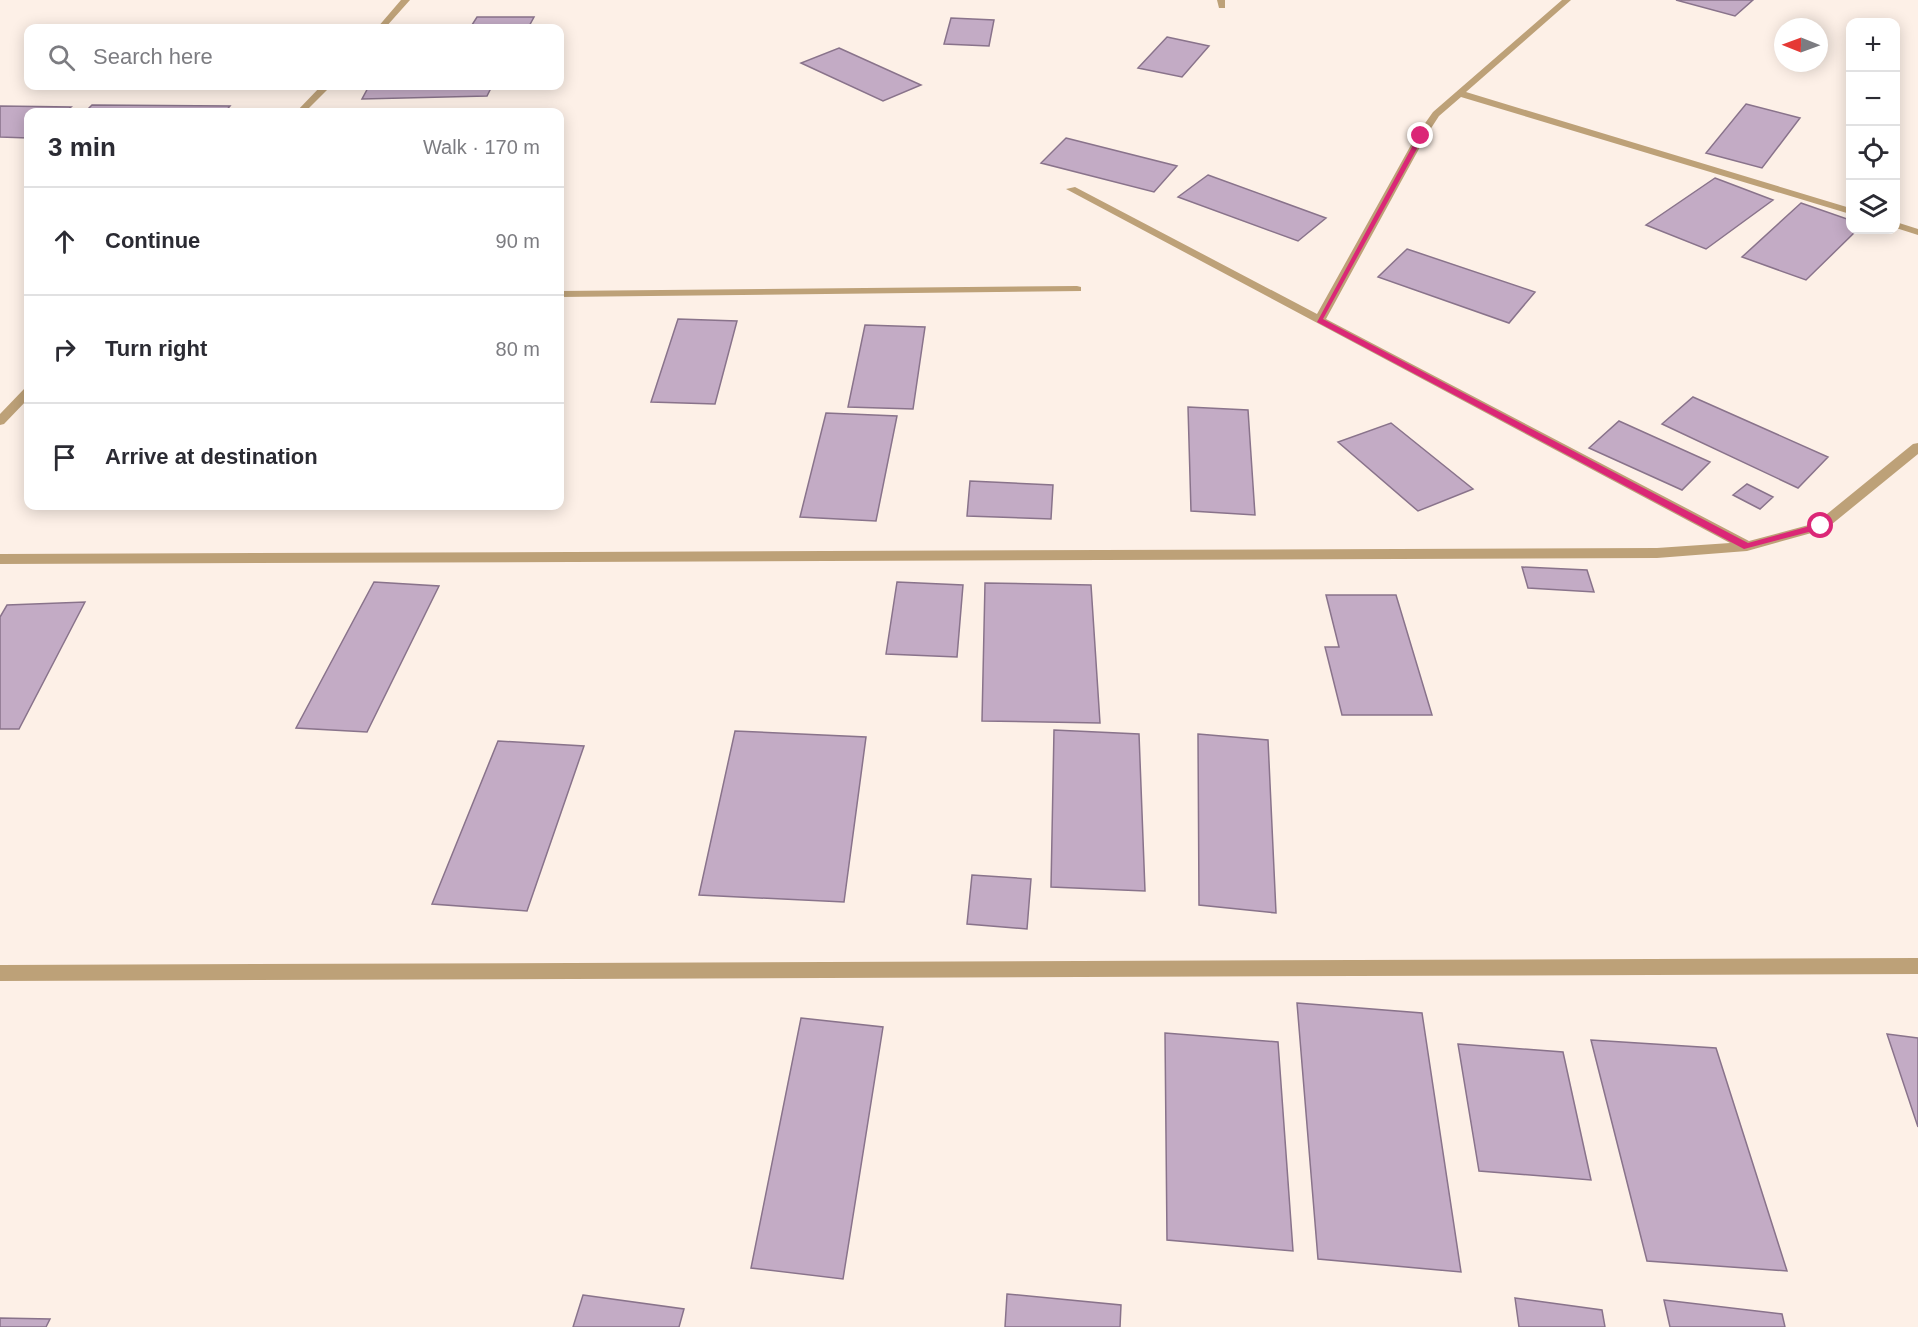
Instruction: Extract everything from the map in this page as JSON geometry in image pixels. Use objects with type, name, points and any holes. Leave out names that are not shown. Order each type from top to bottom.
[{"type":"street","points":[[385,24],[406,0]]},
{"type":"street","points":[[1319,320],[1421,136],[1436,114],[1462,94],[1568,0]]},
{"type":"street","points":[[304,108],[322,90]]},
{"type":"street","points":[[1462,94],[1846,209]]},
{"type":"street","points":[[1071,189],[1747,546]]},
{"type":"street","points":[[1900,226],[1918,232]]},
{"type":"street","points":[[564,294],[1077,289]]},
{"type":"street","points":[[0,421],[24,396]]},
{"type":"street","points":[[0,559],[1657,554],[1747,546],[1821,526],[1918,447]]},
{"type":"street","points":[[0,973],[1918,966]]},
{"type":"building","points":[[1676,0],[1753,0],[1735,16]]},
{"type":"building","points":[[477,17],[534,17],[530,24],[473,24]]},
{"type":"building","points":[[951,18],[994,20],[989,46],[944,44]]},
{"type":"building","points":[[1167,37],[1209,46],[1182,77],[1138,68]]},
{"type":"building","points":[[839,48],[921,85],[883,101],[801,63]]},
{"type":"building","points":[[367,90],[490,90],[487,96],[362,99]]},
{"type":"building","points":[[1746,104],[1800,118],[1762,168],[1706,153]]},
{"type":"building","points":[[92,105],[230,106],[228,108],[89,108]]},
{"type":"building","points":[[0,106],[71,107],[24,108],[24,138],[0,137]]},
{"type":"building","points":[[1066,138],[1177,166],[1154,192],[1041,163]]},
{"type":"building","points":[[1208,175],[1326,218],[1298,241],[1178,197]]},
{"type":"building","points":[[1715,178],[1773,200],[1706,249],[1646,225]]},
{"type":"building","points":[[1801,203],[1846,219],[1846,234],[1853,234],[1806,280],[1742,257]]},
{"type":"building","points":[[1407,249],[1535,292],[1509,323],[1378,277]]},
{"type":"building","points":[[678,319],[737,321],[715,404],[651,402]]},
{"type":"building","points":[[865,325],[925,327],[913,409],[848,407]]},
{"type":"building","points":[[1693,397],[1828,457],[1798,488],[1662,424]]},
{"type":"building","points":[[1188,407],[1248,410],[1255,515],[1191,511]]},
{"type":"building","points":[[826,413],[897,416],[876,521],[800,517]]},
{"type":"building","points":[[1619,421],[1710,462],[1682,490],[1589,448]]},
{"type":"building","points":[[1391,423],[1473,489],[1418,511],[1338,442]]},
{"type":"building","points":[[970,481],[1053,485],[1051,519],[967,516]]},
{"type":"building","points":[[1747,484],[1773,497],[1760,509],[1733,495]]},
{"type":"building","points":[[1522,567],[1587,570],[1594,592],[1528,588]]},
{"type":"building","points":[[374,582],[439,586],[367,732],[296,728]]},
{"type":"building","points":[[897,582],[963,585],[957,657],[886,654]]},
{"type":"building","points":[[985,583],[1091,585],[1100,723],[982,721]]},
{"type":"building","points":[[1326,595],[1396,595],[1432,715],[1342,715],[1325,647],[1339,647]]},
{"type":"building","points":[[85,602],[19,729],[0,729],[0,617],[7,605]]},
{"type":"building","points":[[1054,730],[1139,734],[1145,891],[1051,887]]},
{"type":"building","points":[[735,731],[866,737],[844,902],[699,895]]},
{"type":"building","points":[[1198,734],[1268,740],[1276,913],[1199,905]]},
{"type":"building","points":[[498,741],[584,746],[527,911],[432,904]]},
{"type":"building","points":[[972,875],[1031,879],[1027,929],[967,924]]},
{"type":"building","points":[[1297,1003],[1422,1013],[1461,1272],[1318,1259]]},
{"type":"building","points":[[801,1018],[883,1027],[843,1279],[751,1268]]},
{"type":"building","points":[[1165,1033],[1278,1042],[1293,1251],[1167,1240]]},
{"type":"building","points":[[1887,1034],[1918,1038],[1918,1127]]},
{"type":"building","points":[[1591,1040],[1716,1048],[1787,1271],[1647,1261]]},
{"type":"building","points":[[1458,1044],[1563,1052],[1591,1180],[1479,1171]]},
{"type":"building","points":[[1007,1294],[1121,1305],[1120,1327],[1005,1327]]},
{"type":"building","points":[[583,1295],[684,1309],[679,1327],[573,1327]]},
{"type":"building","points":[[1515,1298],[1602,1310],[1605,1327],[1519,1327]]},
{"type":"building","points":[[1664,1300],[1782,1314],[1785,1327],[1670,1327]]},
{"type":"building","points":[[0,1318],[50,1319],[46,1327],[0,1327]]},
{"type":"route","points":[[1421,136],[1319,320],[1747,546],[1821,526]]}]
